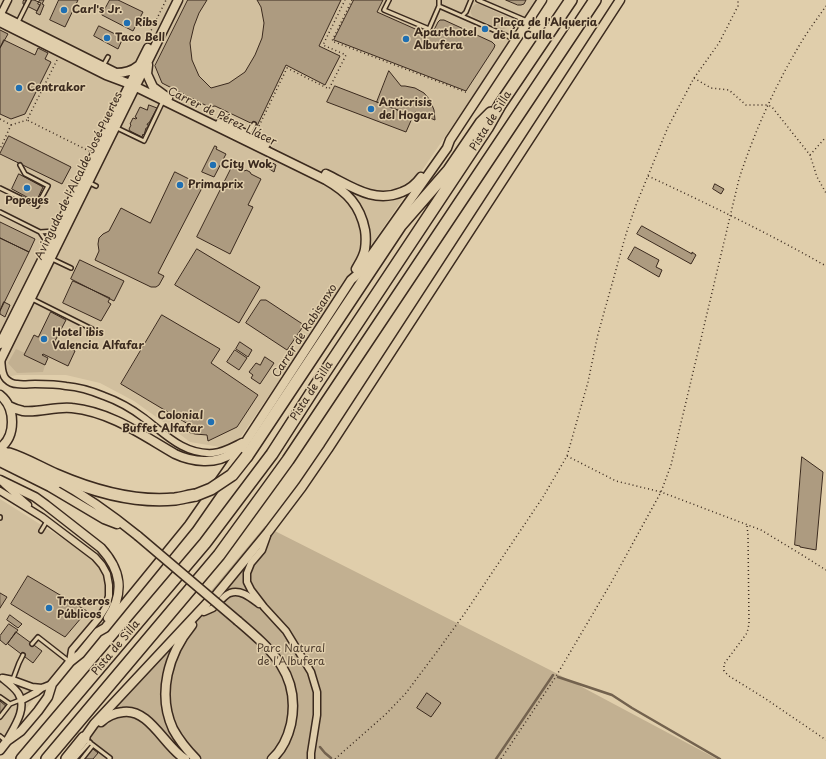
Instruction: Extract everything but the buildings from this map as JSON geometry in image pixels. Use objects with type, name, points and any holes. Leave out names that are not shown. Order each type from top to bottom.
[{"type":"highway","name":"Pista de Silla","points":[[22,759],[205,543],[272,454],[483,135],[500,105],[571,0]]},
{"type":"highway","name":"Pista de Silla","points":[[47,759],[219,555],[288,460],[595,0]]},
{"type":"highway","points":[[3,455],[21,458],[89,488],[134,498],[175,499],[196,495],[211,490],[232,474],[247,456],[400,226],[449,170],[481,123],[500,105]]},
{"type":"highway","points":[[66,759],[87,740]]},
{"type":"street","points":[[8,0],[0,16],[103,67],[121,73],[130,71],[140,64]]},
{"type":"street","name":"Avinguda de l'Alcalde José Puertes","points":[[1,360],[115,127],[133,85],[140,64],[172,0]]},
{"type":"street","name":"Avinguda de l'Alcalde José Puertes","points":[[0,344],[133,85],[149,59],[178,0]]},
{"type":"street","name":"Carrer de Rabisanxo","points":[[0,750],[7,741],[21,731],[38,711],[48,697],[52,684],[98,632],[105,628],[189,525],[240,453],[351,280],[358,274],[447,148],[450,140],[542,0]]},
{"type":"street","points":[[219,596],[302,487],[328,449],[620,0]]},
{"type":"street","name":"Carrer de Pérez Llácer","points":[[0,22],[106,75],[133,85],[339,187],[358,208],[366,237],[362,259],[351,280]]},
{"type":"street","name":"Carrer de Pérez Llácer","points":[[149,59],[147,74],[153,87],[165,97],[248,135],[367,194],[387,197],[408,190],[417,182],[444,145],[450,140]]},
{"type":"street","points":[[1,360],[2,372],[4,376],[7,380],[15,384],[50,384],[91,391],[124,405],[180,446],[194,451],[212,453],[219,452],[247,440]]},
{"type":"street","points":[[1,394],[12,416],[12,427],[9,437],[3,446],[3,455]]},
{"type":"street","points":[[8,406],[23,411],[70,408],[107,416],[126,425],[175,454],[195,461],[220,459],[232,453],[247,440]]},
{"type":"street","points":[[3,455],[50,488],[104,519],[117,524],[138,536]]},
{"type":"street","points":[[3,455],[87,498],[116,518],[238,621],[273,653],[282,665],[288,678],[294,703],[290,730],[283,746],[272,759]]},
{"type":"street","points":[[0,481],[35,497],[46,505],[100,548],[114,565],[118,576],[119,589],[117,600],[113,610],[98,632]]},
{"type":"street","points":[[0,481],[44,519]]},
{"type":"street","points":[[0,491],[44,519]]},
{"type":"street","name":"Carrer de Rabisanxo","points":[[44,519],[95,557],[107,574],[109,585],[109,596],[106,607],[72,650],[70,662]]},
{"type":"street","points":[[268,532],[262,550],[251,563],[247,573],[247,582],[264,607],[286,631],[311,672],[317,692],[318,715],[310,759]]},
{"type":"street","points":[[219,596],[237,592],[244,594],[264,607]]},
{"type":"street","points":[[87,740],[94,724],[210,605],[180,641],[173,655],[167,674],[165,687],[166,702],[173,729],[179,740],[196,759]]},
{"type":"street","points":[[1,678],[13,680],[32,687],[42,688]]},
{"type":"street","points":[[1,678],[19,693],[22,700],[20,716],[7,741]]},
{"type":"street","points":[[22,700],[52,684]]},
{"type":"street","points":[[87,740],[106,717],[116,713],[127,711],[133,712],[148,721],[173,750],[178,759]]},
{"type":"street","points":[[173,750],[185,759]]},
{"type":"lane","points":[[17,24],[29,0]]},
{"type":"lane","points":[[388,0],[384,10],[400,19],[429,29],[439,6],[439,0]]},
{"type":"lane","points":[[462,16],[466,12],[471,0]]},
{"type":"lane","points":[[478,0],[528,22]]},
{"type":"lane","points":[[439,6],[516,40]]},
{"type":"lane","points":[[103,67],[108,56]]},
{"type":"lane","points":[[115,127],[144,141],[164,101]]},
{"type":"lane","points":[[248,135],[254,124]]},
{"type":"lane","points":[[0,188],[37,206],[48,186],[25,174],[20,166]]},
{"type":"lane","points":[[88,182],[96,186]]},
{"type":"lane","points":[[0,212],[40,232],[50,246]]},
{"type":"lane","points":[[40,232],[57,231]]},
{"type":"lane","points":[[51,258],[71,268]]},
{"type":"lane","points":[[31,298],[92,329]]},
{"type":"lane","points":[[41,531],[44,519]]},
{"type":"lane","points":[[32,644],[38,637],[70,662]]},
{"type":"lane","points":[[13,680],[23,655]]},
{"type":"lane","points":[[1,699],[10,704]]},
{"type":"lane","points":[[0,717],[10,704],[22,700]]},
{"type":"lane","points":[[0,736],[7,741]]},
{"type":"lane","points":[[75,759],[87,740],[110,758],[109,759]]},
{"type":"lane","points":[[82,759],[93,745]]},
{"type":"path","points":[[146,42],[166,0]]},
{"type":"path","points":[[257,131],[287,68],[330,89],[346,55],[324,45],[345,0]]},
{"type":"path","points":[[352,0],[332,41],[468,93]]},
{"type":"path","points":[[335,759],[386,714],[406,693],[465,613],[539,504],[567,456],[588,382],[598,334],[636,205],[668,127],[694,78],[719,44],[738,6],[738,0]]},
{"type":"path","points":[[501,759],[555,678],[611,583],[661,492],[671,465],[730,215],[748,151],[768,105],[799,45],[826,6]]},
{"type":"path","points":[[27,120],[58,57]]},
{"type":"path","points":[[694,78],[711,88],[729,90],[746,105],[768,105],[772,107],[810,155],[817,177],[826,193]]},
{"type":"path","points":[[0,119],[12,125],[27,120],[91,152]]},
{"type":"path","points":[[0,149],[12,125]]},
{"type":"path","points":[[810,155],[826,137]]},
{"type":"path","points":[[648,176],[730,215],[826,266]]},
{"type":"path","points":[[567,456],[616,481],[661,492],[761,530],[826,570]]},
{"type":"path","points":[[747,525],[749,624],[747,633],[724,664],[724,671],[728,676],[766,699],[826,740]]},
{"type":"shaded area","points":[[0,0],[536,0],[472,97],[238,441],[220,447],[190,442],[134,401],[100,383],[66,375],[17,375],[0,378]]},
{"type":"shaded area","points":[[0,499],[81,550],[105,571],[108,602],[0,743]]},
{"type":"green space","points":[[476,4],[507,17],[510,20],[510,23],[507,28],[501,29],[473,17],[471,10]]},
{"type":"green space","points":[[16,349],[25,353],[24,355],[45,365],[43,372],[17,373],[8,363]]},
{"type":"green space","name":"Parc Natural de l'Albufera","points":[[265,526],[552,671],[717,759],[71,759]]},
{"type":"waterway","points":[[496,759],[553,675]]},
{"type":"waterway","points":[[558,677],[612,695],[720,759]]},
{"type":"waterway","points":[[320,747],[331,758]]},
{"type":"place","name":"Carl's Jr.","points":[[64,10]]},
{"type":"place","name":"Ribs","points":[[127,23]]},
{"type":"place","name":"Plaça de l'Alqueria de la Culla","points":[[485,29]]},
{"type":"place","name":"Taco Bell","points":[[107,38]]},
{"type":"place","name":"Aparthotel Albufera","points":[[406,39]]},
{"type":"place","name":"Centrakor","points":[[19,88]]},
{"type":"place","name":"Anticrisis del Hogar","points":[[371,109]]},
{"type":"place","name":"City Wok","points":[[213,165]]},
{"type":"place","name":"Primaprix","points":[[180,185]]},
{"type":"place","name":"Popeyes","points":[[27,188]]},
{"type":"place","name":"Hotel ibis Valencia Alfafar","points":[[44,339]]},
{"type":"place","name":"Colonial Buffet Alfafar","points":[[211,422]]},
{"type":"place","name":"Trasteros Públicos","points":[[49,608]]}]
